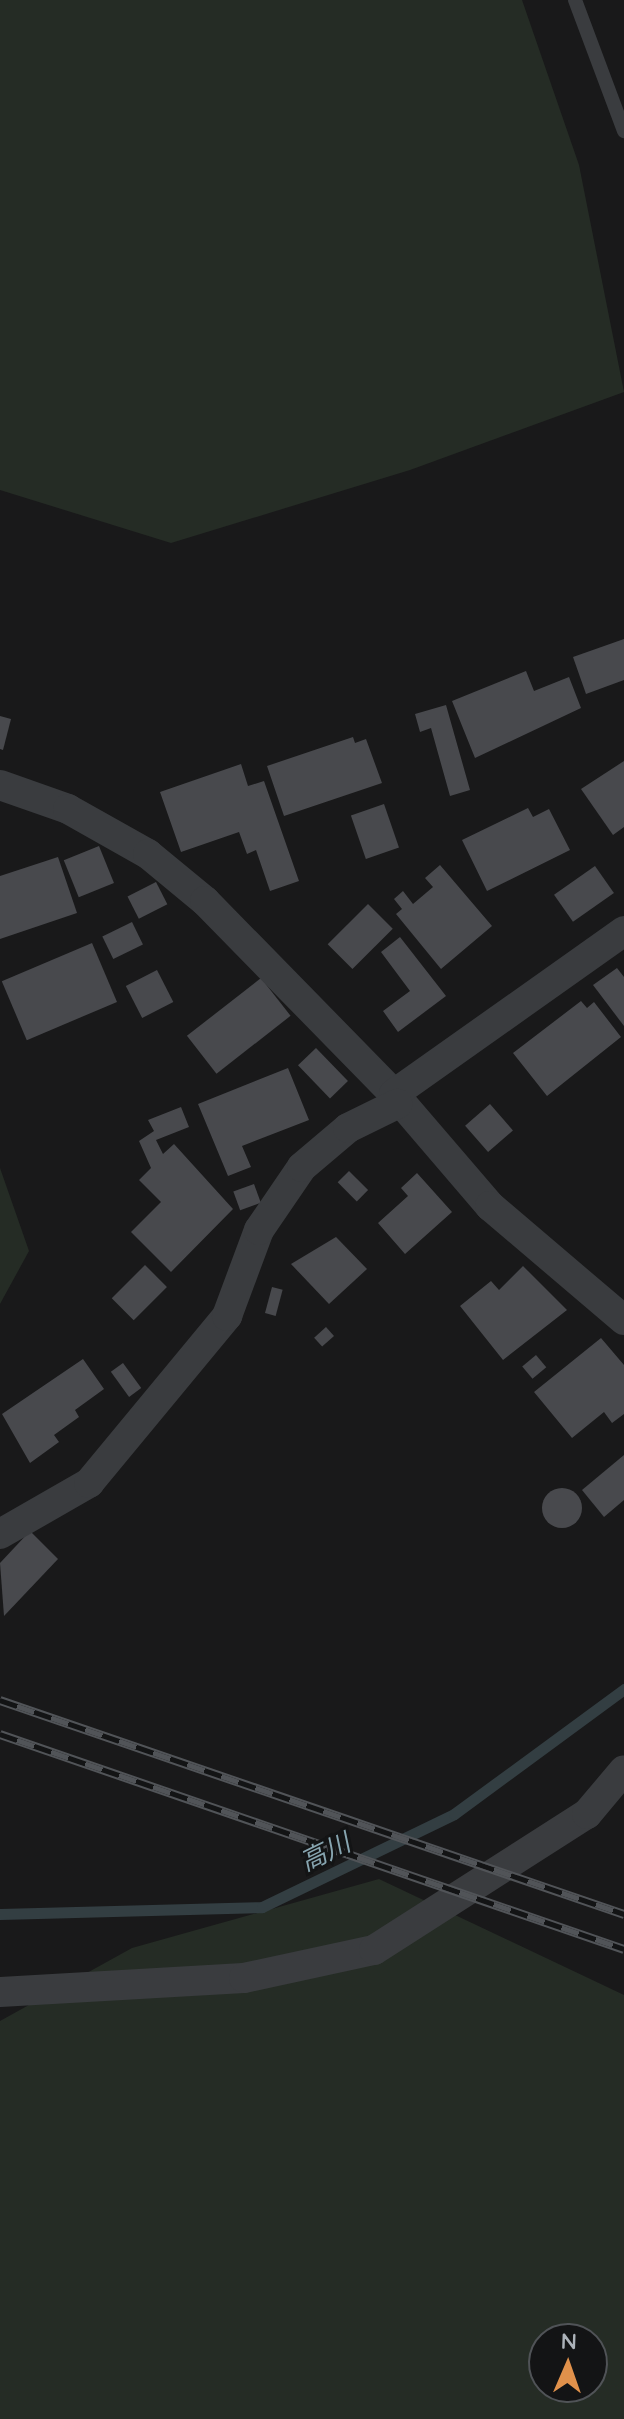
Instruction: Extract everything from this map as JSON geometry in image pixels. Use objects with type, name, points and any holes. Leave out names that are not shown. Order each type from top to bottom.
[{"type":"street","points":[[0,785],[68,809],[148,854],[205,901],[396,1099],[490,1206],[624,1320]]},
{"type":"street","points":[[0,1534],[89,1483],[227,1316],[259,1230],[302,1167],[348,1128],[396,1099],[624,931]]},
{"type":"street","points":[[0,1992],[244,1978],[374,1950],[587,1814],[624,1770]]},
{"type":"lane","points":[[575,0],[624,131]]},
{"type":"shaded area","points":[[0,0],[522,0],[579,165],[624,392],[410,470],[171,543],[0,490]]},
{"type":"shaded area","points":[[0,1168],[29,1251],[0,1304]]},
{"type":"shaded area","points":[[379,1879],[624,1995],[624,2419],[0,2419],[0,2021],[132,1948]]},
{"type":"building","points":[[624,639],[624,680],[586,694],[573,657]]},
{"type":"building","points":[[526,671],[534,691],[569,677],[581,708],[475,758],[452,701]]},
{"type":"building","points":[[446,705],[470,790],[450,796],[431,728],[420,732],[415,714]]},
{"type":"building","points":[[0,716],[11,719],[3,750],[0,749]]},
{"type":"building","points":[[353,737],[355,743],[366,739],[382,783],[284,816],[267,766]]},
{"type":"building","points":[[624,761],[624,827],[613,835],[581,789]]},
{"type":"building","points":[[241,764],[248,786],[264,781],[299,881],[270,891],[256,850],[247,854],[239,832],[181,852],[160,792]]},
{"type":"building","points":[[384,804],[399,847],[366,859],[351,815]]},
{"type":"building","points":[[528,808],[533,817],[549,809],[570,850],[487,891],[462,840]]},
{"type":"building","points":[[99,846],[114,883],[79,897],[64,860]]},
{"type":"building","points":[[58,857],[77,913],[0,939],[0,876]]},
{"type":"building","points":[[440,865],[492,926],[441,969],[396,914],[402,909],[394,899],[403,891],[413,904],[433,887],[425,878]]},
{"type":"building","points":[[595,866],[614,893],[573,922],[554,895]]},
{"type":"building","points":[[156,882],[167,904],[139,919],[127,897]]},
{"type":"building","points":[[368,904],[393,929],[352,969],[328,944]]},
{"type":"building","points":[[132,922],[143,944],[113,959],[102,936]]},
{"type":"building","points":[[400,937],[446,996],[398,1032],[383,1011],[410,991],[381,952]]},
{"type":"building","points":[[92,943],[117,1002],[27,1040],[2,981]]},
{"type":"building","points":[[617,968],[624,977],[624,1026],[593,985]]},
{"type":"building","points":[[157,970],[173,1002],[142,1018],[126,986]]},
{"type":"building","points":[[261,978],[291,1016],[216,1074],[187,1036]]},
{"type":"building","points":[[581,1001],[587,1008],[594,1002],[621,1037],[547,1096],[513,1053]]},
{"type":"building","points":[[316,1048],[348,1081],[330,1098],[298,1065]]},
{"type":"building","points":[[288,1068],[309,1120],[242,1146],[251,1167],[228,1176],[198,1104]]},
{"type":"building","points":[[490,1104],[513,1130],[488,1152],[465,1126]]},
{"type":"building","points":[[181,1107],[189,1127],[156,1140],[163,1154],[174,1144],[233,1209],[171,1272],[131,1232],[161,1202],[139,1180],[151,1168],[139,1141],[154,1131],[148,1120]]},
{"type":"building","points":[[349,1171],[368,1190],[357,1201],[338,1182]]},
{"type":"building","points":[[417,1173],[452,1212],[405,1254],[378,1223],[408,1196],[401,1188]]},
{"type":"building","points":[[254,1184],[261,1203],[240,1210],[233,1192]]},
{"type":"building","points":[[336,1237],[367,1269],[329,1304],[291,1264]]},
{"type":"building","points":[[145,1265],[167,1287],[134,1320],[112,1298]]},
{"type":"building","points":[[523,1266],[567,1310],[503,1360],[460,1306],[491,1281],[499,1290]]},
{"type":"building","points":[[272,1287],[283,1290],[276,1316],[265,1313]]},
{"type":"building","points":[[326,1327],[334,1336],[322,1347],[314,1338]]},
{"type":"building","points":[[601,1338],[624,1365],[624,1414],[612,1423],[604,1412],[572,1438],[534,1392]]},
{"type":"building","points":[[536,1355],[546,1367],[532,1379],[522,1367]]},
{"type":"building","points":[[83,1359],[104,1389],[75,1410],[79,1417],[54,1435],[59,1442],[30,1463],[2,1414]]},
{"type":"building","points":[[123,1363],[141,1388],[129,1397],[111,1372]]},
{"type":"building","points":[[624,1455],[624,1500],[604,1517],[582,1490]]},
{"type":"building","points":[[562,1488],[576,1494],[582,1508],[576,1522],[562,1528],[548,1522],[542,1508],[548,1494]]},
{"type":"building","points":[[30,1531],[58,1559],[4,1616],[0,1563]]},
{"type":"waterway","name":"高川","points":[[0,1914],[262,1907],[454,1814],[624,1689]]},
{"type":"railway","points":[[0,1700],[624,1914]]},
{"type":"railway","points":[[0,1734],[624,1949]]}]
